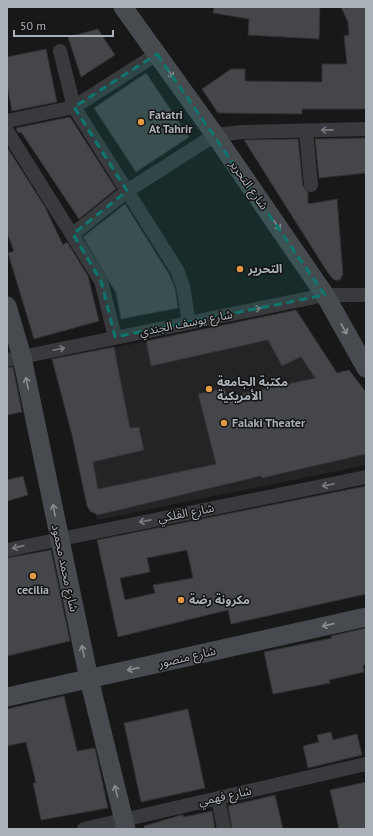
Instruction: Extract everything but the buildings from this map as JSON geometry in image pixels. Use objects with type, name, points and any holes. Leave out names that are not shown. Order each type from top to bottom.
[{"type":"street","name":"شارع التحرير","points":[[123,7],[325,295],[366,368]]},
{"type":"street","points":[[60,51],[74,107],[177,270],[183,286],[189,322]]},
{"type":"street","points":[[7,121],[74,107],[157,54]]},
{"type":"street","points":[[72,234],[127,191],[214,135],[243,132],[366,130]]},
{"type":"street","points":[[7,131],[101,281],[115,338]]},
{"type":"street","points":[[306,131],[311,185]]},
{"type":"street","name":"شارع يوسف الجندي","points":[[14,358],[325,295],[366,295]]},
{"type":"street","name":"شارع محمد محمود","points":[[7,306],[14,358],[59,538],[89,679],[125,824]]},
{"type":"street","name":"شارع الفلكي","points":[[7,550],[59,538],[366,477]]},
{"type":"street","name":"شارع منصور","points":[[7,697],[366,617]]},
{"type":"street","name":"شارع فهمي","points":[[84,829],[125,824],[218,798],[365,767]]},
{"type":"street","points":[[218,798],[224,829]]},
{"type":"highlighted area","points":[[157,54],[325,295],[115,337],[101,281],[73,234],[127,191],[74,107]]},
{"type":"shaded area","name":"مكتبة الجامعة الأمريكية","points":[[296,310],[366,418],[366,465],[97,520],[65,358]]},
{"type":"place","name":"Fatatri At Tahrir","points":[[141,122]]},
{"type":"place","name":"التحرير","points":[[240,269]]},
{"type":"place","name":"مكتبة الجامعة الأمريكية","points":[[209,389]]},
{"type":"place","name":"Falaki Theater","points":[[224,423]]},
{"type":"place","name":"cecilia","points":[[33,576]]},
{"type":"place","name":"مكرونة رضة","points":[[181,600]]}]
